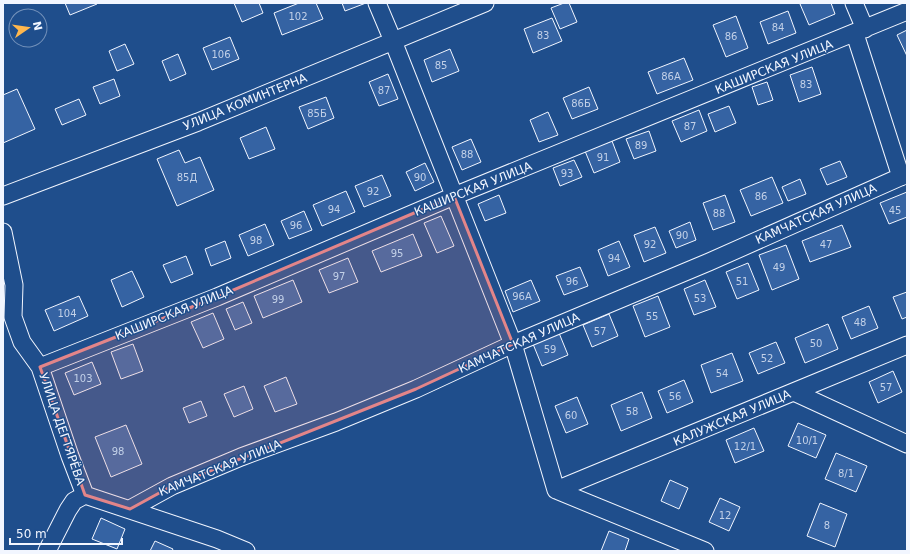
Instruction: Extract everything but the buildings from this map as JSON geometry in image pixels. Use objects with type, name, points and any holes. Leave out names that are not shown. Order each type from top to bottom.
[{"type":"street","points":[[377,3],[513,344],[556,490],[705,551]]},
{"type":"street","name":"УЛИЦА КОМИНТЕРНА","points":[[3,196],[198,122],[485,3]]},
{"type":"street","points":[[854,3],[860,31],[904,175]]},
{"type":"street","name":"КАШИРСКАЯ УЛИЦА","points":[[40,367],[217,297],[454,196],[907,12]]},
{"type":"street","name":"КАМЧАТСКАЯ УЛИЦА","points":[[130,509],[172,486],[241,457],[336,422],[416,389],[513,344],[709,262],[904,175]]},
{"type":"street","name":"УЛИЦА ДЕГТЯРЁВА","points":[[3,232],[14,285],[13,317],[22,342],[40,367],[84,495],[74,501],[68,510],[47,551]]},
{"type":"street","name":"КАЛУЖСКАЯ УЛИЦА","points":[[556,490],[907,345]]},
{"type":"street","points":[[794,392],[907,444]]},
{"type":"street","points":[[84,495],[217,539],[246,551]]},
{"type":"highlighted area","points":[[454,196],[513,344],[416,389],[172,486],[130,509],[85,495],[40,367],[217,297]]}]
